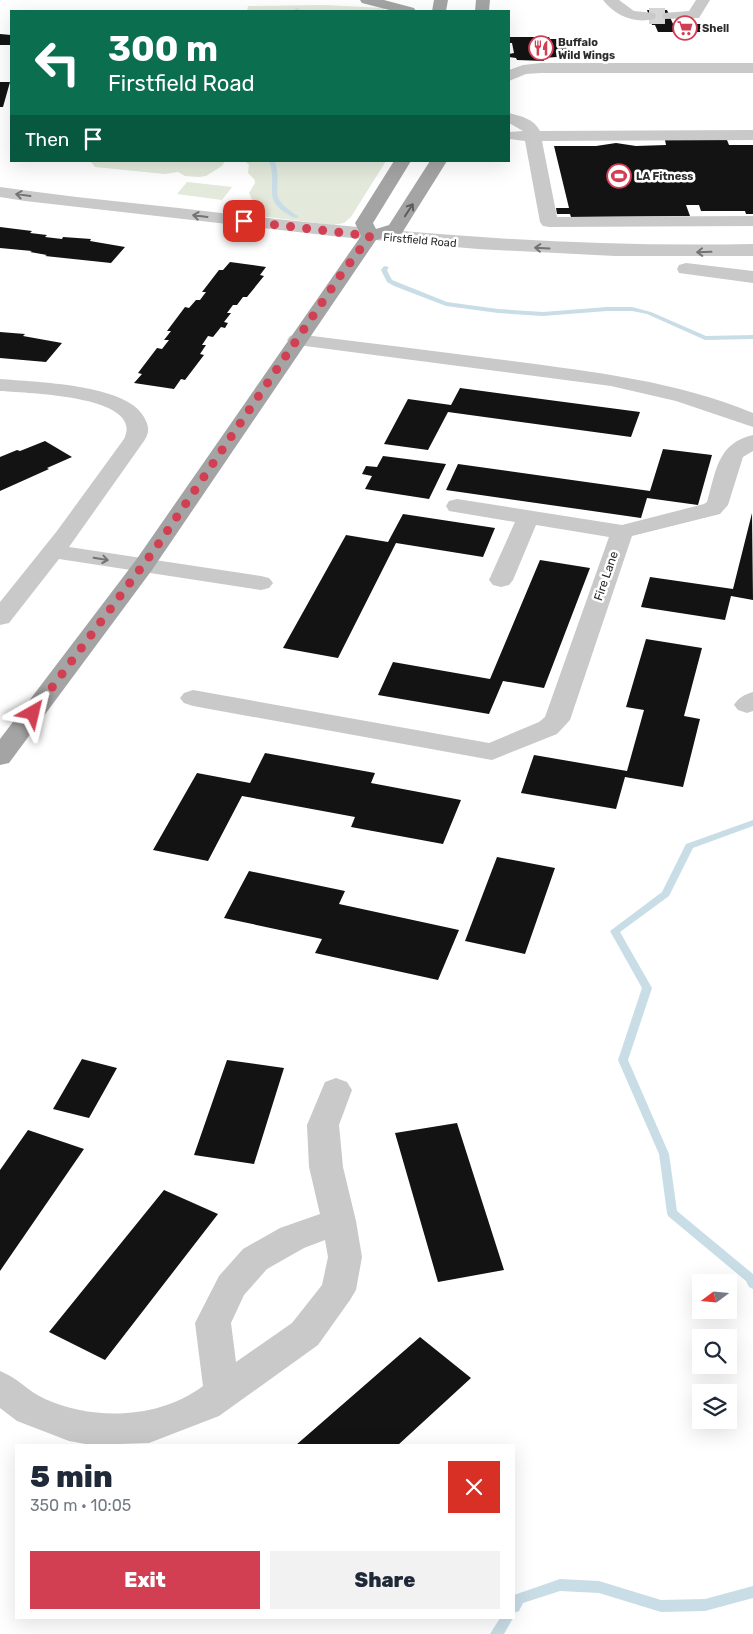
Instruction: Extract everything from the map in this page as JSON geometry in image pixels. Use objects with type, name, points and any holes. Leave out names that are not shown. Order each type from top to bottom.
[{"type":"main road","points":[[367,0],[404,10]]},
{"type":"main road","points":[[365,242],[364,223],[402,162]]},
{"type":"main road","points":[[0,757],[149,557],[365,242],[396,228],[438,162]]},
{"type":"street","points":[[610,0],[630,15],[649,16]]},
{"type":"street","points":[[669,16],[694,15],[703,0]]},
{"type":"street","points":[[512,81],[523,74],[566,69],[753,68]]},
{"type":"street","points":[[511,111],[531,129],[549,222],[753,221]]},
{"type":"street","points":[[510,136],[753,135]]},
{"type":"street","name":"Firstfield Road","points":[[0,192],[365,242],[584,250],[692,252],[753,250]]},
{"type":"street","name":"Firstfield Road","points":[[0,207],[662,269],[686,270],[753,267]]},
{"type":"street","points":[[686,270],[753,277]]},
{"type":"street","points":[[297,340],[611,380],[651,387],[707,403],[753,421]]},
{"type":"street","points":[[0,384],[102,398],[125,407],[134,416],[138,425],[138,435],[0,618]]},
{"type":"street","points":[[457,506],[622,532],[712,509],[717,505],[733,454],[753,441]]},
{"type":"street","points":[[501,580],[528,517]]},
{"type":"street","name":"Fire Lane","points":[[193,698],[492,752],[548,728],[557,720],[622,532]]},
{"type":"street","points":[[58,543],[265,575]]},
{"type":"street","points":[[0,1387],[30,1410],[69,1425],[98,1430],[148,1427],[206,1406],[258,1366],[305,1334],[338,1290],[345,1257],[339,1221],[326,1167],[323,1125],[336,1090]]},
{"type":"street","points":[[222,1394],[213,1323],[231,1286],[255,1259],[292,1238],[339,1221]]},
{"type":"shaded area","points":[[324,5],[385,8],[384,10],[247,10],[248,6]]},
{"type":"shaded area","points":[[91,162],[224,162],[222,166],[206,176],[199,177],[185,176],[178,172],[165,174],[95,167]]},
{"type":"shaded area","points":[[246,162],[385,162],[351,217],[344,223],[333,225],[260,216],[249,193],[255,183],[248,173],[249,165]]},
{"type":"shaded area","points":[[187,182],[232,187],[222,200],[177,194]]},
{"type":"building","points":[[647,10],[667,10],[673,24],[712,24],[715,32],[658,32],[655,25],[652,25]]},
{"type":"building","points":[[0,34],[10,35],[10,45],[0,45]]},
{"type":"building","name":"Buffalo Wild Wings","points":[[510,37],[549,37],[550,39],[561,39],[563,43],[568,43],[571,56],[543,58],[544,61],[517,60],[510,57],[510,54],[514,53],[512,43],[510,43]]},
{"type":"building","points":[[0,82],[10,82],[3,107],[0,107]]},
{"type":"building","name":"LA Fitness","points":[[665,140],[727,140],[729,145],[753,145],[753,214],[746,214],[745,211],[701,211],[699,205],[686,205],[690,216],[571,217],[570,214],[557,214],[556,208],[569,208],[554,146],[596,146],[616,143],[636,146],[666,145]]},
{"type":"building","points":[[0,227],[32,231],[30,233],[47,235],[45,237],[91,239],[90,241],[125,247],[111,263],[45,256],[47,255],[30,252],[32,251],[0,248]]},
{"type":"building","points":[[230,262],[266,267],[260,275],[264,276],[247,297],[243,297],[237,305],[233,305],[227,313],[231,313],[224,322],[228,323],[225,328],[221,327],[213,337],[208,336],[202,345],[206,345],[200,354],[204,355],[185,380],[181,379],[174,389],[134,383],[142,374],[138,373],[157,348],[162,349],[169,340],[164,340],[171,331],[167,331],[185,307],[189,308],[196,300],[200,300],[206,292],[202,292],[219,270],[223,270]]},
{"type":"building","points":[[0,332],[25,334],[23,336],[62,343],[46,362],[0,358]]},
{"type":"building","points":[[460,388],[640,412],[631,437],[448,412],[428,450],[384,444],[408,399],[451,405]]},
{"type":"building","points":[[45,441],[72,457],[0,491],[0,457]]},
{"type":"building","points":[[663,449],[712,455],[698,505],[647,498],[641,518],[446,490],[458,464],[650,491]]},
{"type":"building","points":[[383,456],[446,464],[429,499],[365,489],[372,476],[362,474],[366,466],[377,467]]},
{"type":"building","points":[[752,513],[753,600],[731,596],[725,620],[641,607],[650,577],[733,589]]},
{"type":"building","points":[[403,514],[495,528],[483,557],[396,543],[338,658],[283,648],[346,535],[388,542]]},
{"type":"building","points":[[540,560],[590,568],[544,688],[503,681],[489,714],[378,695],[393,662],[490,679]]},
{"type":"building","points":[[646,639],[702,648],[684,716],[700,719],[683,787],[625,777],[616,809],[521,793],[534,755],[627,771],[644,710],[626,707]]},
{"type":"building","points":[[265,753],[375,773],[371,783],[461,800],[443,844],[351,827],[355,817],[242,796],[208,861],[153,850],[197,773],[250,783]]},
{"type":"building","points":[[497,857],[555,868],[525,954],[465,941]]},
{"type":"building","points":[[249,871],[345,891],[339,904],[459,930],[438,980],[315,953],[322,939],[224,918]]},
{"type":"building","points":[[82,1059],[117,1068],[89,1118],[53,1109]]},
{"type":"building","points":[[227,1060],[284,1068],[254,1164],[194,1155]]},
{"type":"building","points":[[457,1123],[504,1270],[438,1282],[395,1133]]},
{"type":"building","points":[[28,1130],[84,1149],[0,1271],[0,1170]]},
{"type":"building","points":[[164,1190],[218,1214],[105,1360],[49,1332]]},
{"type":"building","points":[[420,1337],[471,1378],[399,1444],[297,1444]]},
{"type":"waterway","points":[[272,162],[275,171],[274,197],[277,203],[296,217]]},
{"type":"waterway","points":[[386,267],[384,270],[389,281],[446,304],[498,311],[543,314],[632,309],[649,313],[705,338],[753,337]]},
{"type":"waterway","points":[[753,823],[689,846],[666,894],[615,931],[647,988],[623,1060],[664,1154],[672,1213],[750,1278],[753,1284]]},
{"type":"waterway","points":[[515,1605],[519,1599],[560,1585],[599,1587],[661,1606],[705,1605],[753,1592]]},
{"type":"waterway","points":[[496,1634],[506,1619]]},
{"type":"tunnel","points":[[649,16],[669,16]]},
{"type":"place","name":"Shell","points":[[685,28]]},
{"type":"place","name":"Buffalo Wild Wings","points":[[541,48]]},
{"type":"place","name":"LA Fitness","points":[[619,176]]},
{"type":"route","points":[[33,713],[155,549],[340,276],[370,236],[244,221]]}]
